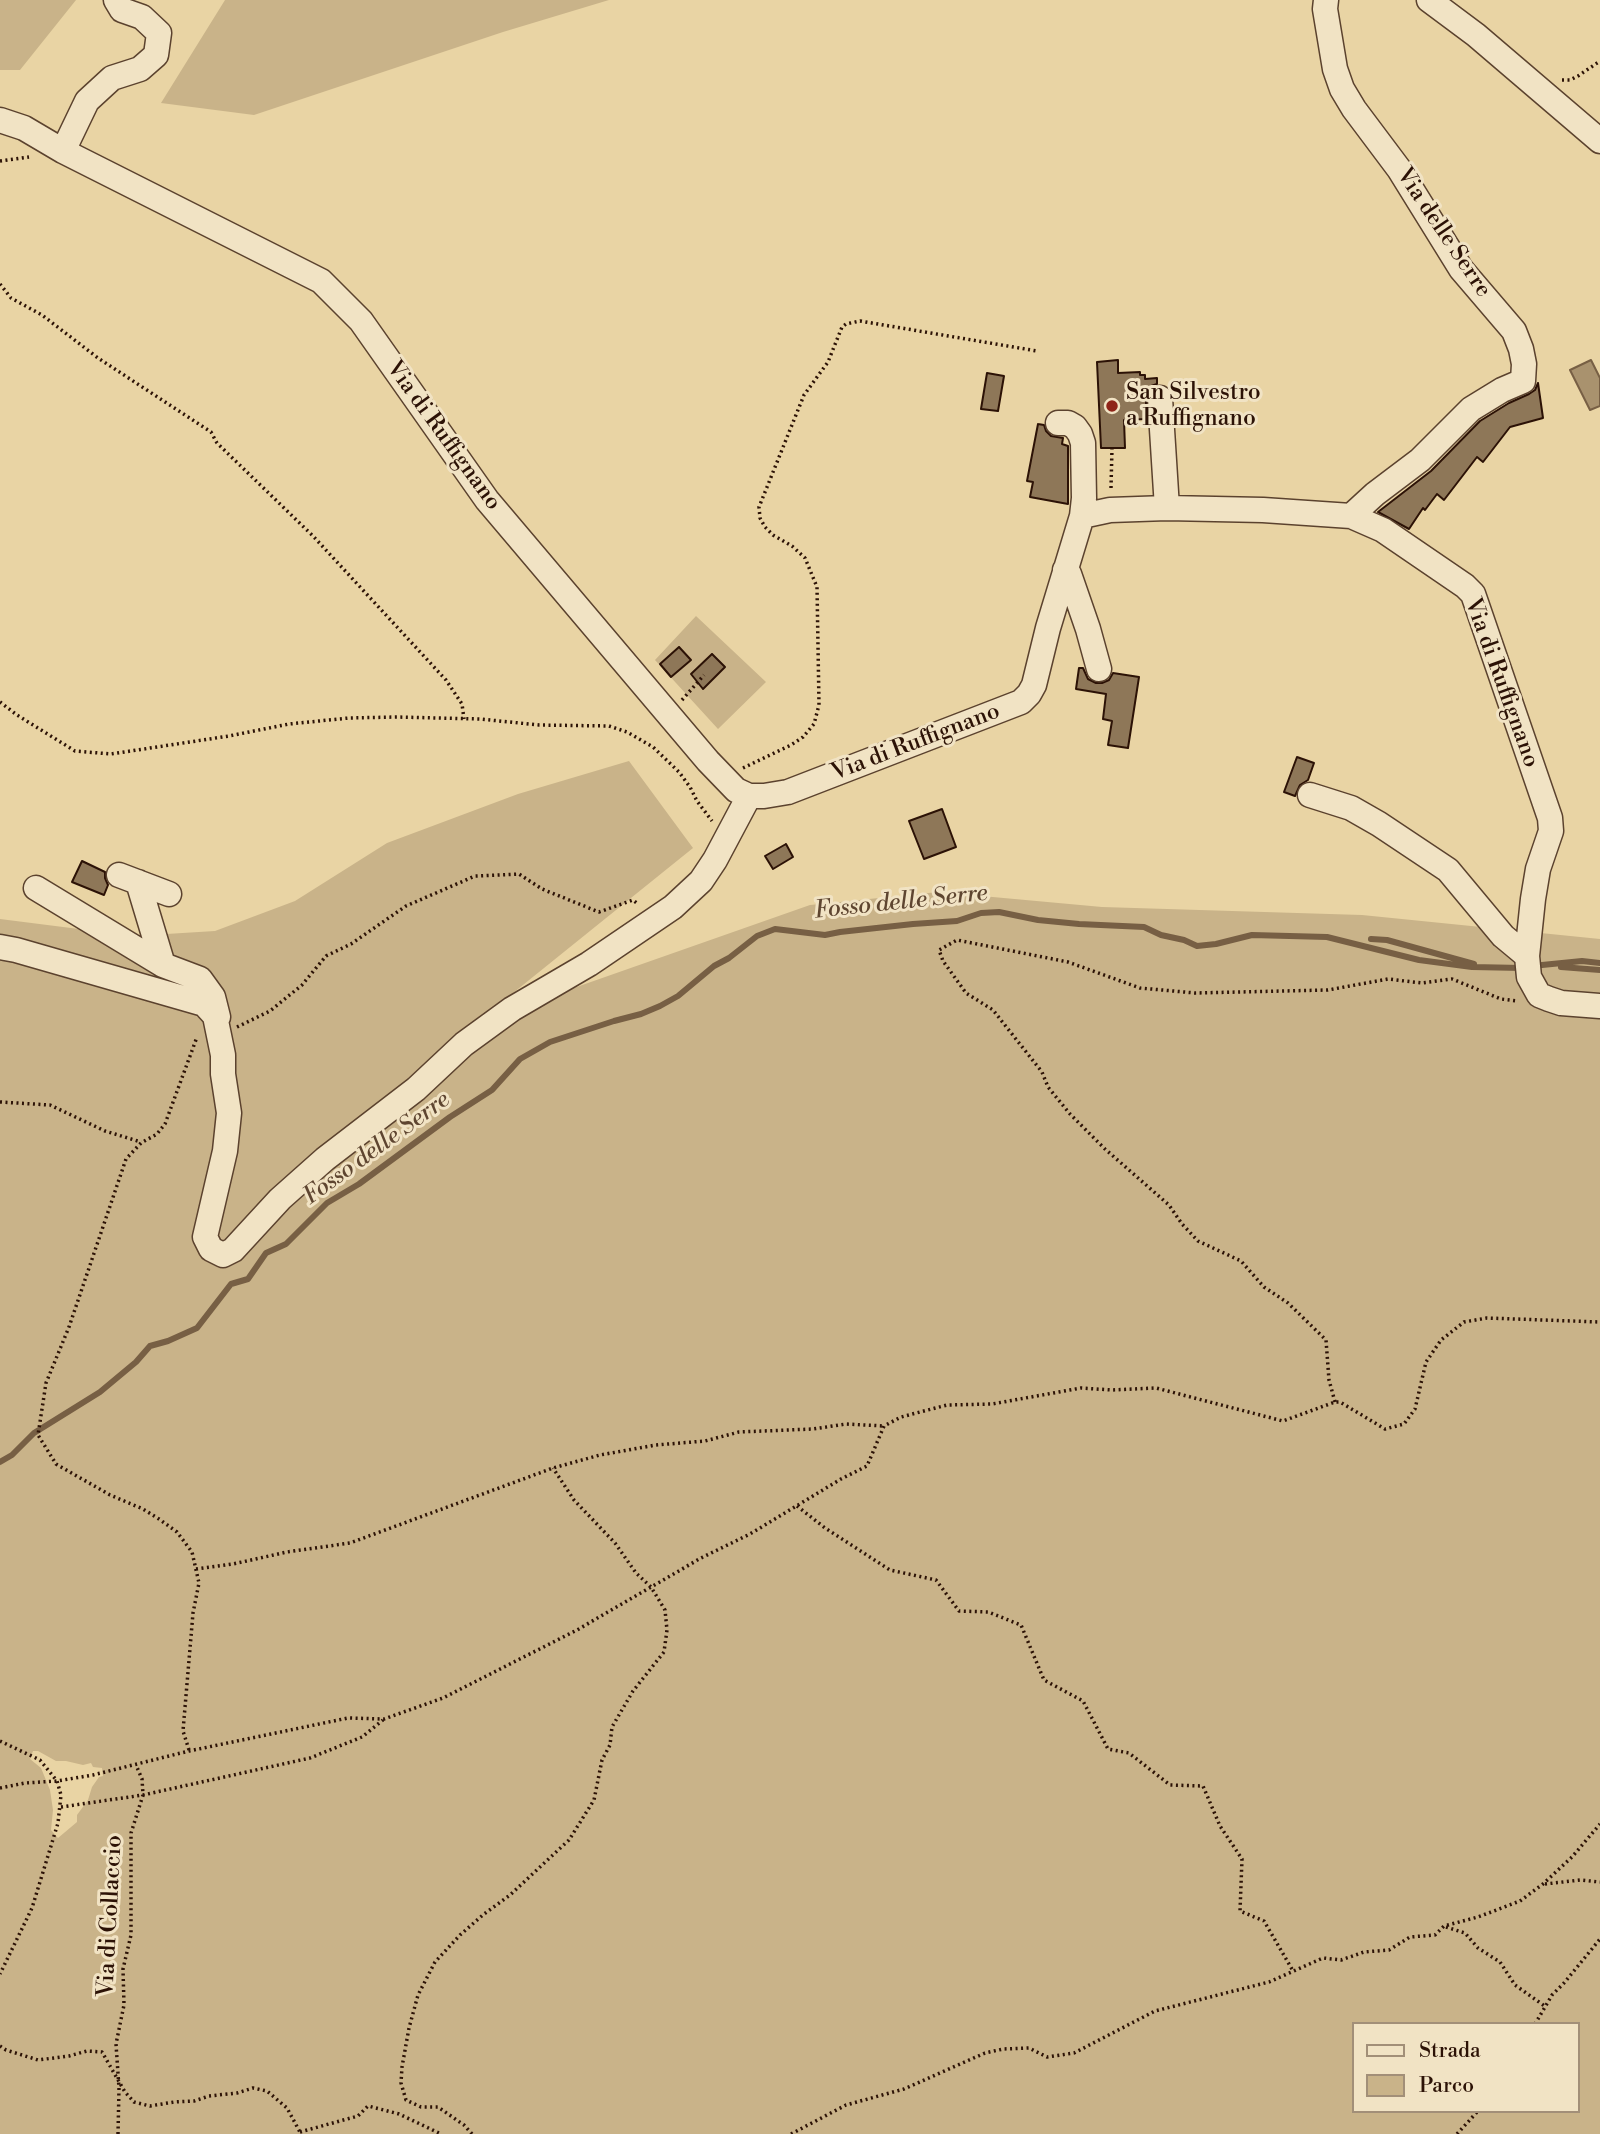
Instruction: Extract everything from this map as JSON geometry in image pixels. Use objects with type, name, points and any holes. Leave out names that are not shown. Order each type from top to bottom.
[{"type":"street","points":[[63,151],[87,101],[112,78],[140,69],[156,55],[159,33],[142,17],[121,10],[116,0]]},
{"type":"street","name":"Via delle Serre","points":[[1326,0],[1325,9],[1335,69],[1342,89],[1399,169],[1461,269],[1514,331],[1524,363],[1523,381],[1471,408],[1420,460],[1351,516]]},
{"type":"street","points":[[1429,0],[1476,35],[1600,141]]},
{"type":"street","name":"Via di Ruffignano","points":[[0,120],[24,128],[63,151],[321,281],[361,321],[487,499],[668,714],[742,792],[764,796],[788,792],[1021,702],[1034,685],[1082,516],[1110,510],[1167,508],[1263,510],[1351,516],[1383,530],[1473,594],[1550,818],[1551,831],[1538,869],[1533,899],[1531,976]]},
{"type":"street","points":[[1160,398],[1167,508]]},
{"type":"street","points":[[1058,423],[1068,423],[1075,427],[1083,443],[1082,516]]},
{"type":"street","points":[[1065,570],[1092,640],[1099,669]]},
{"type":"street","points":[[36,888],[163,965],[200,979],[213,997],[218,1014],[213,1021],[229,1113],[225,1151],[205,1237],[211,1249],[223,1255],[233,1250],[280,1199],[325,1159],[415,1089],[464,1044],[512,1009],[589,964],[673,907],[701,881],[726,840],[742,792]]},
{"type":"street","points":[[1310,795],[1351,808],[1448,870],[1503,936],[1531,976],[1561,1003],[1600,1006]]},
{"type":"street","points":[[163,965],[128,878],[169,894]]},
{"type":"street","points":[[0,947],[16,950],[213,1021]]},
{"type":"path","points":[[1558,80],[1570,80],[1600,61]]},
{"type":"path","points":[[0,284],[11,298],[42,315],[98,358],[211,432],[217,443],[313,536],[446,680],[462,704],[464,719]]},
{"type":"path","points":[[742,792],[741,770],[803,737],[814,724],[819,705],[817,587],[805,558],[765,527],[760,518],[759,507],[804,395],[828,362],[842,327],[860,321],[1037,351]]},
{"type":"path","points":[[1110,510],[1112,448]]},
{"type":"path","points":[[668,714],[704,675]]},
{"type":"path","points":[[0,702],[75,751],[111,754],[289,724],[349,718],[464,719],[539,725],[609,726],[627,732],[653,747],[679,772],[690,786],[696,802],[726,840]]},
{"type":"path","points":[[189,1751],[183,1731],[193,1614],[200,1583],[192,1552],[177,1532],[143,1509],[110,1495],[56,1464],[38,1435],[46,1383],[69,1327],[126,1159],[165,1124],[199,1031],[213,1021],[247,1024],[270,1012],[302,985],[326,956],[351,944],[405,906],[475,876],[519,874],[542,889],[599,912],[633,900],[656,918]]},
{"type":"path","points":[[1335,1402],[1329,1380],[1326,1340],[1288,1303],[1264,1287],[1241,1261],[1198,1241],[1169,1205],[1096,1141],[1048,1087],[1042,1072],[993,1010],[966,993],[943,961],[939,950],[957,940],[1068,962],[1140,988],[1195,993],[1328,990],[1388,979],[1422,983],[1452,979],[1501,999],[1521,1001],[1531,976]]},
{"type":"path","points":[[0,1102],[50,1105],[105,1131],[141,1143]]},
{"type":"path","points":[[196,1569],[287,1552],[350,1544],[553,1468],[600,1455],[656,1445],[705,1441],[740,1432],[813,1429],[846,1424],[884,1426],[901,1417],[947,1405],[992,1404],[1081,1388],[1156,1388],[1283,1421],[1340,1402],[1385,1429],[1404,1424],[1415,1409],[1426,1362],[1441,1340],[1464,1322],[1487,1318],[1600,1322]]},
{"type":"path","points":[[136,1765],[142,1779],[143,1796],[310,1758],[362,1737],[384,1719],[443,1698],[578,1630],[866,1466],[884,1426]]},
{"type":"path","points":[[472,2134],[464,2125],[438,2108],[421,2107],[406,2100],[401,2083],[402,2067],[418,1995],[435,1962],[460,1935],[510,1895],[569,1840],[594,1800],[601,1760],[610,1745],[612,1727],[633,1691],[664,1652],[667,1630],[665,1610],[651,1587],[636,1573],[615,1543],[574,1500],[553,1468]]},
{"type":"path","points":[[797,1506],[825,1528],[890,1570],[936,1580],[959,1611],[988,1612],[1021,1625],[1044,1680],[1083,1701],[1108,1749],[1129,1753],[1170,1785],[1203,1786],[1220,1826],[1242,1859],[1240,1911],[1264,1921],[1293,1971]]},
{"type":"path","points":[[0,1788],[57,1781],[348,1718],[384,1719]]},
{"type":"path","points":[[0,1741],[40,1760],[57,1781],[61,1795],[58,1823],[32,1908],[0,1974]]},
{"type":"path","name":"Via di Collaccio","points":[[61,1807],[143,1796],[131,1833],[131,1935],[123,1969],[124,2005],[116,2044],[119,2080],[118,2134]]},
{"type":"path","points":[[791,2134],[846,2105],[904,2089],[985,2053],[1029,2048],[1047,2057],[1074,2053],[1155,2011],[1257,1986],[1323,1958],[1341,1960],[1364,1952],[1389,1950],[1410,1937],[1435,1935],[1444,1926],[1520,1901],[1544,1884],[1600,1824]]},
{"type":"path","points":[[1544,1884],[1580,1880],[1600,1882]]},
{"type":"path","points":[[1444,1926],[1465,1933],[1478,1948],[1500,1962],[1515,1985],[1546,2007]]},
{"type":"path","points":[[1536,2022],[1552,1995],[1600,1939]]},
{"type":"path","points":[[0,2046],[38,2060],[87,2051],[102,2052],[125,2092],[134,2102],[150,2106],[194,2101],[253,2088],[267,2091],[286,2108],[300,2133],[358,2116],[368,2106],[399,2114],[441,2134]]},
{"type":"path","points":[[1457,2134],[1476,2113]]},
{"type":"green space","points":[[0,0],[76,0],[20,70],[0,70]]},
{"type":"green space","points":[[225,0],[609,0],[503,32],[254,115],[161,103]]},
{"type":"green space","points":[[696,616],[766,682],[718,729],[655,660]]},
{"type":"green space","points":[[629,761],[693,848],[477,1022],[810,905],[938,892],[1102,907],[1362,915],[1600,939],[1600,2134],[0,2134],[0,919],[134,936],[215,931],[295,901],[387,843],[518,794]],"holes":[[[33,1751],[56,1761],[83,1765],[91,1763],[93,1767],[102,1768],[103,1776],[99,1777],[92,1787],[88,1800],[77,1815],[77,1822],[58,1838],[51,1830],[53,1810],[50,1790],[41,1768],[30,1759]]]},
{"type":"shaded area","points":[[1591,360],[1600,378],[1600,406],[1590,410],[1570,370]]},
{"type":"building","points":[[1118,360],[1118,373],[1140,372],[1140,375],[1145,375],[1145,379],[1157,378],[1157,384],[1146,392],[1146,419],[1124,420],[1125,448],[1101,448],[1097,362]]},
{"type":"building","points":[[987,373],[1004,376],[998,411],[981,409]]},
{"type":"building","points":[[1538,383],[1543,418],[1510,427],[1483,462],[1477,457],[1444,500],[1437,494],[1425,510],[1423,508],[1409,529],[1378,512],[1431,471],[1480,421],[1529,394],[1535,390]]},
{"type":"building","points":[[1038,424],[1044,425],[1051,436],[1063,438],[1062,444],[1068,446],[1068,504],[1030,497],[1033,482],[1027,481]]},
{"type":"building","points":[[679,647],[691,660],[671,677],[660,664]]},
{"type":"building","points":[[712,654],[725,667],[703,689],[691,674]]},
{"type":"building","points":[[1079,668],[1083,668],[1088,679],[1096,683],[1109,680],[1113,673],[1139,677],[1128,748],[1108,745],[1112,721],[1103,719],[1106,694],[1076,689]]},
{"type":"building","points":[[1297,757],[1314,763],[1308,780],[1300,785],[1295,796],[1284,792]]},
{"type":"building","points":[[942,809],[956,847],[924,859],[909,821]]},
{"type":"building","points":[[786,844],[793,857],[773,869],[765,856]]},
{"type":"building","points":[[82,861],[105,872],[108,885],[104,895],[72,882]]},
{"type":"waterway","name":"Fosso delle Serre","points":[[0,1462],[12,1455],[34,1433],[100,1392],[136,1362],[150,1346],[197,1328],[231,1284],[248,1279],[266,1253],[286,1244],[327,1203],[359,1184],[450,1117],[492,1090],[520,1059],[550,1042],[660,1006],[678,996],[714,966],[757,936],[775,929],[825,935],[957,921],[981,913],[999,912],[1038,920],[1144,927],[1197,946],[1252,935],[1327,937],[1419,960],[1472,967],[1522,968]]},
{"type":"waterway","points":[[1371,939],[1387,940],[1474,964]]},
{"type":"waterway","name":"Fosso delle Serre","points":[[1532,966],[1582,961],[1600,963]]},
{"type":"waterway","points":[[1561,967],[1600,970]]},
{"type":"place","name":"San Silvestro a Ruffignano","points":[[1112,406]]}]
